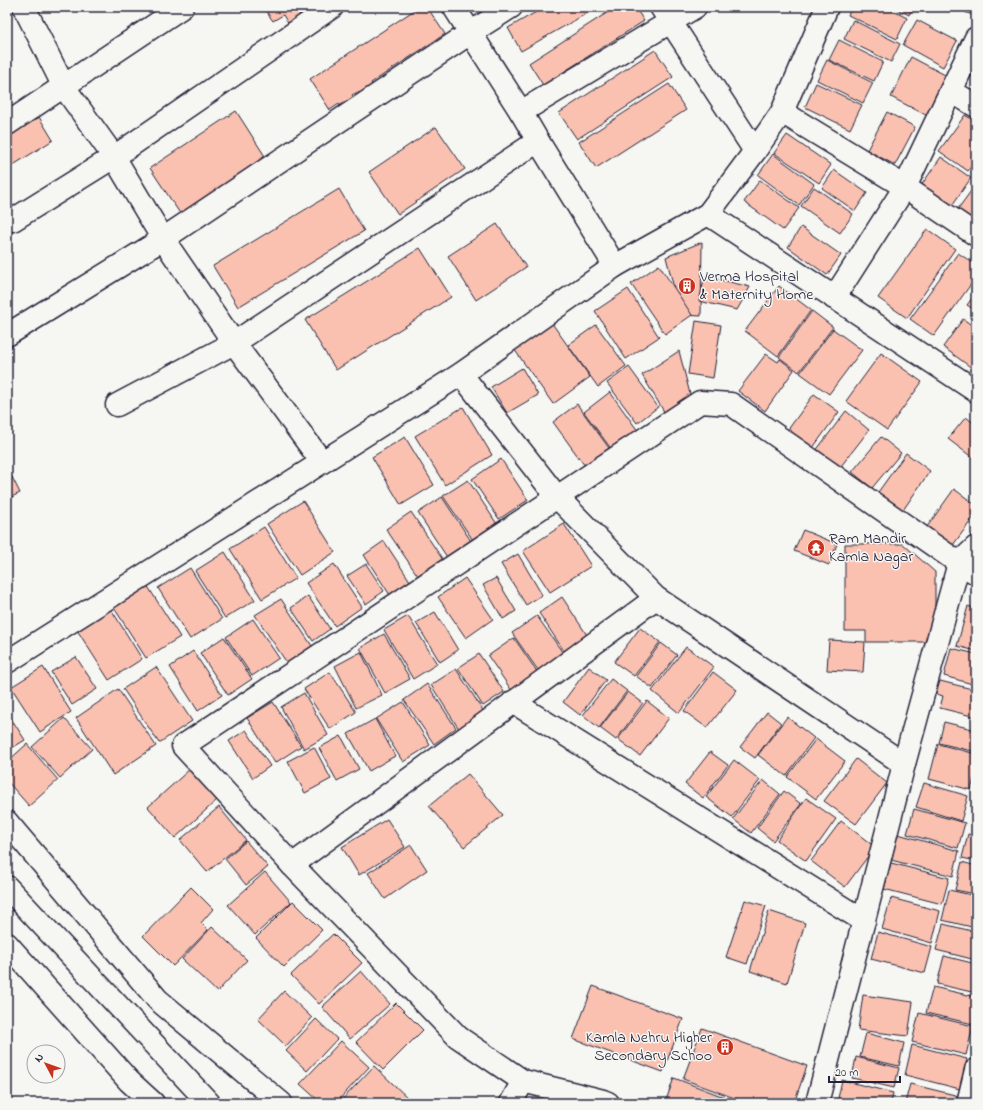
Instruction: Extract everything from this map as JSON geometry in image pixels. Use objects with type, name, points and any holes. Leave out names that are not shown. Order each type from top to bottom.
[{"type":"street","points":[[24,7],[64,87],[114,157],[163,239],[234,343],[322,462]]},
{"type":"street","points":[[7,124],[182,7]]},
{"type":"street","points":[[14,220],[114,157],[332,7]]},
{"type":"street","points":[[454,7],[521,112],[615,266]]},
{"type":"street","points":[[7,335],[163,239],[511,7]]},
{"type":"street","points":[[521,112],[666,14],[695,7]]},
{"type":"street","points":[[7,662],[462,374],[615,266],[708,214],[782,112],[827,7]]},
{"type":"street","points":[[666,14],[755,151]]},
{"type":"street","points":[[834,298],[905,187],[976,38]]},
{"type":"street","points":[[951,91],[976,106]]},
{"type":"street","points":[[782,112],[905,187],[976,236]]},
{"type":"street","points":[[117,405],[234,343],[538,141]]},
{"type":"street","points":[[708,214],[976,391]]},
{"type":"street","points":[[462,374],[557,497],[656,598],[904,764]]},
{"type":"street","points":[[608,1103],[523,1081],[458,1037],[292,865],[183,746],[700,402],[731,404],[968,568]]},
{"type":"street","points":[[817,1103],[904,764],[976,547]]},
{"type":"street","points":[[292,865],[656,598]]},
{"type":"street","points":[[513,702],[864,921]]},
{"type":"street","points":[[7,822],[158,1000],[281,1103]]},
{"type":"street","points":[[7,886],[209,1103]]},
{"type":"street","points":[[7,944],[129,1081],[153,1103]]},
{"type":"street","points":[[968,1103],[976,1070]]},
{"type":"street","points":[[511,1103],[523,1081]]},
{"type":"building","points":[[263,7],[297,7],[296,8],[301,17],[289,25],[283,15],[273,21]]},
{"type":"building","points":[[304,7],[316,7],[308,12]]},
{"type":"building","points":[[419,7],[427,7],[445,34],[371,83],[378,92],[364,102],[358,92],[352,95],[359,105],[345,114],[339,104],[330,110],[310,79]]},
{"type":"building","points":[[545,7],[598,7],[521,51],[508,28]]},
{"type":"building","points":[[616,7],[635,7],[644,21],[543,85],[529,63]]},
{"type":"building","points":[[852,7],[885,7],[907,18],[897,39],[848,15]]},
{"type":"building","points":[[893,7],[913,7],[909,15]]},
{"type":"building","points":[[952,7],[976,7],[976,14],[975,16]]},
{"type":"building","points":[[853,20],[900,44],[891,62],[844,39]]},
{"type":"building","points":[[917,20],[957,41],[943,67],[903,45]]},
{"type":"building","points":[[839,40],[883,62],[874,81],[829,60]]},
{"type":"building","points":[[655,50],[673,77],[577,139],[559,113]]},
{"type":"building","points":[[911,57],[947,76],[926,115],[891,97]]},
{"type":"building","points":[[827,60],[873,83],[863,103],[817,80]]},
{"type":"building","points":[[816,83],[862,105],[850,129],[805,107]]},
{"type":"building","points":[[669,84],[686,110],[596,168],[579,142]]},
{"type":"building","points":[[236,111],[268,161],[183,218],[150,168]]},
{"type":"building","points":[[887,112],[915,127],[895,165],[867,150]]},
{"type":"building","points":[[965,115],[976,122],[976,159],[968,171],[939,151]]},
{"type":"building","points":[[39,117],[53,140],[7,169],[7,137]]},
{"type":"building","points":[[436,127],[465,169],[398,214],[369,172]]},
{"type":"building","points":[[787,135],[831,165],[819,183],[774,153]]},
{"type":"building","points":[[773,154],[814,184],[799,205],[758,175]]},
{"type":"building","points":[[941,157],[971,178],[948,211],[918,190]]},
{"type":"building","points":[[976,166],[976,176],[971,173]]},
{"type":"building","points":[[834,170],[867,193],[855,211],[822,188]]},
{"type":"building","points":[[760,180],[799,208],[783,230],[744,202]]},
{"type":"building","points":[[976,184],[976,224],[955,213]]},
{"type":"building","points":[[814,187],[853,214],[840,233],[801,206]]},
{"type":"building","points":[[339,189],[364,231],[238,307],[213,266]]},
{"type":"building","points":[[497,224],[526,267],[476,300],[448,256]]},
{"type":"building","points":[[801,227],[841,255],[827,275],[788,247]]},
{"type":"building","points":[[927,229],[955,249],[907,318],[878,298]]},
{"type":"building","name":"Verma Hospital & Maternity Home","points":[[702,242],[701,316],[681,315],[666,257]]},
{"type":"building","points":[[420,248],[451,297],[336,370],[305,320]]},
{"type":"building","points":[[958,253],[976,265],[976,277],[934,336],[910,319]]},
{"type":"building","points":[[659,265],[692,315],[665,334],[631,284]]},
{"type":"building","points":[[705,276],[750,287],[737,310],[699,301]]},
{"type":"building","points":[[779,286],[811,310],[778,356],[745,331]]},
{"type":"building","points":[[628,289],[659,337],[626,359],[595,311]]},
{"type":"building","points":[[976,293],[976,311],[967,305]]},
{"type":"building","points":[[812,311],[833,327],[799,372],[779,357]]},
{"type":"building","points":[[963,319],[976,328],[976,371],[943,347]]},
{"type":"building","points":[[696,321],[721,325],[713,378],[688,374]]},
{"type":"building","points":[[551,322],[590,377],[553,404],[514,349]]},
{"type":"building","points":[[596,325],[626,366],[598,387],[568,345]]},
{"type":"building","points":[[833,329],[862,350],[829,394],[800,373]]},
{"type":"building","points":[[679,351],[691,398],[666,415],[642,375]]},
{"type":"building","points":[[881,353],[922,382],[887,430],[846,401]]},
{"type":"building","points":[[766,354],[778,362],[780,359],[794,370],[765,411],[738,391]]},
{"type":"building","points":[[629,367],[658,407],[637,423],[607,383]]},
{"type":"building","points":[[522,368],[538,395],[507,413],[491,387]]},
{"type":"building","points":[[610,392],[638,431],[612,450],[584,412]]},
{"type":"building","points":[[814,394],[839,412],[812,449],[787,431]]},
{"type":"building","points":[[577,404],[609,448],[585,466],[553,422]]},
{"type":"building","points":[[463,407],[492,455],[445,485],[415,436]]},
{"type":"building","points":[[846,411],[869,430],[838,470],[815,452]]},
{"type":"building","points":[[966,417],[976,425],[976,454],[973,458],[948,439]]},
{"type":"building","points":[[405,437],[434,485],[401,505],[372,457]]},
{"type":"building","points":[[881,437],[901,453],[872,488],[852,472]]},
{"type":"building","points":[[906,453],[930,471],[901,513],[876,495]]},
{"type":"building","points":[[501,459],[528,500],[499,519],[472,479]]},
{"type":"building","points":[[12,477],[20,493],[7,499],[7,480]]},
{"type":"building","points":[[468,480],[497,524],[473,540],[443,496]]},
{"type":"building","points":[[954,489],[976,505],[976,514],[950,549],[924,531]]},
{"type":"building","points":[[442,497],[471,541],[447,557],[418,513]]},
{"type":"building","points":[[303,501],[335,552],[300,575],[267,524]]},
{"type":"building","points":[[411,512],[443,560],[418,576],[386,529]]},
{"type":"building","points":[[564,524],[591,566],[550,592],[523,551]]},
{"type":"building","points":[[264,527],[296,578],[262,599],[230,549]]},
{"type":"building","name":"Ram Mandir Kamla Nagar","points":[[803,530],[837,544],[829,565],[794,551]]},
{"type":"building","points":[[384,541],[410,581],[390,595],[364,555]]},
{"type":"building","points":[[845,544],[903,544],[935,572],[935,642],[866,642],[866,631],[845,631]]},
{"type":"building","points":[[225,552],[255,600],[225,618],[195,571]]},
{"type":"building","points":[[518,554],[542,595],[526,605],[501,564]]},
{"type":"building","points":[[334,564],[362,607],[335,626],[306,583]]},
{"type":"building","points":[[366,564],[384,591],[366,604],[347,576]]},
{"type":"building","points":[[190,568],[222,619],[190,639],[158,588]]},
{"type":"building","points":[[465,578],[493,619],[466,638],[438,597]]},
{"type":"building","points":[[496,578],[516,611],[503,619],[483,585]]},
{"type":"building","points":[[145,582],[180,637],[146,658],[111,603]]},
{"type":"building","points":[[308,596],[330,629],[313,641],[291,608]]},
{"type":"building","points":[[562,597],[587,635],[564,651],[539,613]]},
{"type":"building","points":[[281,599],[312,646],[287,663],[255,615]]},
{"type":"building","points":[[968,606],[976,609],[976,651],[957,646]]},
{"type":"building","points":[[111,609],[142,659],[109,680],[77,630]]},
{"type":"building","points":[[435,612],[458,650],[440,662],[416,623]]},
{"type":"building","points":[[408,616],[437,664],[413,679],[384,630]]},
{"type":"building","points":[[537,616],[565,656],[540,673],[512,633]]},
{"type":"building","points":[[253,619],[279,658],[252,676],[226,637]]},
{"type":"building","points":[[640,628],[660,642],[634,676],[614,662]]},
{"type":"building","points":[[384,634],[410,679],[385,693],[360,648]]},
{"type":"building","points":[[224,637],[252,679],[228,695],[200,653]]},
{"type":"building","points":[[514,638],[540,676],[514,694],[488,656]]},
{"type":"building","points":[[829,640],[865,642],[863,672],[827,670]]},
{"type":"building","points":[[661,643],[677,655],[652,688],[636,676]]},
{"type":"building","points":[[686,647],[714,667],[679,713],[652,691]]},
{"type":"building","points":[[951,648],[976,654],[976,685],[944,676]]},
{"type":"building","points":[[193,651],[222,695],[198,711],[170,667]]},
{"type":"building","points":[[361,652],[382,695],[356,708],[335,666]]},
{"type":"building","points":[[479,654],[504,692],[483,706],[458,668]]},
{"type":"building","points":[[76,657],[97,689],[72,705],[51,672]]},
{"type":"building","points":[[43,667],[71,712],[40,732],[11,687]]},
{"type":"building","points":[[156,667],[192,721],[159,743],[123,689]]},
{"type":"building","points":[[589,667],[606,680],[580,715],[563,702]]},
{"type":"building","points":[[456,669],[484,712],[459,729],[431,685]]},
{"type":"building","points":[[330,672],[356,712],[330,729],[304,689]]},
{"type":"building","points":[[713,672],[737,690],[707,728],[684,711]]},
{"type":"building","points":[[611,679],[627,691],[599,728],[583,715]]},
{"type":"building","points":[[940,681],[976,690],[976,717],[940,708],[943,696],[936,694]]},
{"type":"building","points":[[427,684],[456,728],[434,744],[404,700]]},
{"type":"building","points":[[118,689],[156,746],[113,775],[76,718]]},
{"type":"building","points":[[628,692],[643,703],[616,740],[600,728]]},
{"type":"building","points":[[304,693],[328,735],[304,749],[281,707]]},
{"type":"building","points":[[647,701],[669,718],[640,756],[618,739]]},
{"type":"building","points":[[273,702],[301,746],[275,763],[247,718]]},
{"type":"building","points":[[403,702],[430,745],[403,762],[376,719]]},
{"type":"building","points":[[7,712],[25,740],[7,751]]},
{"type":"building","points":[[767,712],[781,723],[755,758],[740,747]]},
{"type":"building","points":[[787,717],[814,738],[786,776],[758,755]]},
{"type":"building","points":[[64,718],[92,749],[60,778],[32,747]]},
{"type":"building","points":[[375,719],[395,756],[369,771],[348,734]]},
{"type":"building","points":[[944,722],[976,730],[976,752],[939,743]]},
{"type":"building","points":[[246,730],[270,766],[253,778],[229,741]]},
{"type":"building","points":[[341,736],[359,769],[337,781],[319,748]]},
{"type":"building","points":[[816,739],[845,761],[816,799],[787,777]]},
{"type":"building","points":[[27,744],[58,780],[29,806],[7,781],[7,762]]},
{"type":"building","points":[[938,744],[976,754],[976,771],[971,790],[929,779]]},
{"type":"building","points":[[314,747],[331,779],[305,793],[288,761]]},
{"type":"building","points":[[710,752],[728,765],[703,798],[685,784]]},
{"type":"building","points":[[856,759],[887,783],[856,824],[824,801]]},
{"type":"building","points":[[734,760],[760,780],[732,817],[706,797]]},
{"type":"building","points":[[190,769],[217,800],[175,838],[148,807]]},
{"type":"building","points":[[468,774],[503,815],[464,847],[429,806]]},
{"type":"building","points":[[763,780],[780,794],[751,833],[733,819]]},
{"type":"building","points":[[924,783],[968,796],[961,821],[916,807]]},
{"type":"building","points":[[784,791],[801,804],[773,841],[757,828]]},
{"type":"building","points":[[806,798],[836,819],[806,861],[777,840]]},
{"type":"building","points":[[219,807],[246,840],[207,872],[180,840]]},
{"type":"building","points":[[914,809],[965,823],[958,848],[907,834]]},
{"type":"building","points":[[976,812],[976,826],[972,824]]},
{"type":"building","points":[[387,819],[405,847],[359,875],[342,847]]},
{"type":"building","points":[[841,821],[875,847],[845,887],[811,861]]},
{"type":"building","points":[[898,834],[959,851],[953,876],[891,860]]},
{"type":"building","points":[[968,834],[976,836],[976,861],[962,858]]},
{"type":"building","points":[[246,841],[268,867],[246,885],[225,859]]},
{"type":"building","points":[[411,845],[427,870],[385,899],[368,873]]},
{"type":"building","points":[[962,862],[976,866],[976,894],[955,890]]},
{"type":"building","points":[[891,863],[949,878],[942,904],[884,889]]},
{"type":"building","points":[[265,872],[291,902],[255,935],[228,905]]},
{"type":"building","points":[[191,887],[213,909],[201,923],[208,930],[173,966],[143,936]]},
{"type":"building","points":[[949,890],[976,896],[976,928],[942,920]]},
{"type":"building","points":[[891,898],[940,911],[932,943],[882,929]]},
{"type":"building","points":[[745,900],[766,906],[747,964],[726,957]]},
{"type":"building","points":[[293,901],[322,930],[284,967],[256,938]]},
{"type":"building","points":[[769,911],[805,923],[787,983],[750,971]]},
{"type":"building","points":[[943,924],[976,932],[976,960],[936,950]]},
{"type":"building","points":[[212,927],[247,960],[217,992],[182,959]]},
{"type":"building","points":[[878,932],[932,947],[925,973],[871,959]]},
{"type":"building","points":[[333,934],[362,963],[319,1004],[291,975]]},
{"type":"building","points":[[944,956],[976,964],[976,993],[937,984]]},
{"type":"building","points":[[361,971],[390,1004],[350,1039],[322,1007]]},
{"type":"building","points":[[593,986],[683,1019],[663,1072],[573,1039]]},
{"type":"building","points":[[933,987],[976,997],[976,1011],[973,1024],[926,1013]]},
{"type":"building","points":[[284,991],[312,1018],[286,1046],[258,1019]]},
{"type":"building","points":[[863,995],[913,1002],[908,1036],[858,1030]]},
{"type":"building","points":[[396,1003],[423,1030],[383,1070],[356,1042]]},
{"type":"building","points":[[919,1013],[973,1026],[966,1055],[912,1042]]},
{"type":"building","points":[[316,1019],[337,1039],[307,1071],[286,1051]]},
{"type":"building","name":"Kamla Nehru Higher Secondary Schoo","points":[[702,1028],[807,1066],[794,1103],[748,1103],[683,1079]]},
{"type":"building","points":[[866,1033],[904,1043],[899,1066],[860,1057]]},
{"type":"building","points":[[341,1041],[369,1067],[336,1103],[321,1103],[300,1084]]},
{"type":"building","points":[[912,1045],[967,1059],[960,1089],[905,1075]]},
{"type":"building","points":[[856,1057],[899,1068],[894,1088],[852,1078]]},
{"type":"building","points":[[374,1066],[410,1100],[407,1103],[339,1103]]},
{"type":"building","points":[[674,1078],[740,1103],[665,1103]]},
{"type":"building","points":[[842,1080],[893,1093],[891,1103],[837,1103]]},
{"type":"building","points":[[910,1084],[959,1096],[958,1103],[905,1103]]},
{"type":"place","name":"Verma Hospital & Maternity Home","points":[[687,286]]},
{"type":"place","name":"Ram Mandir Kamla Nagar","points":[[816,548]]},
{"type":"place","name":"Kamla Nehru Higher Secondary Schoo","points":[[725,1047]]}]
